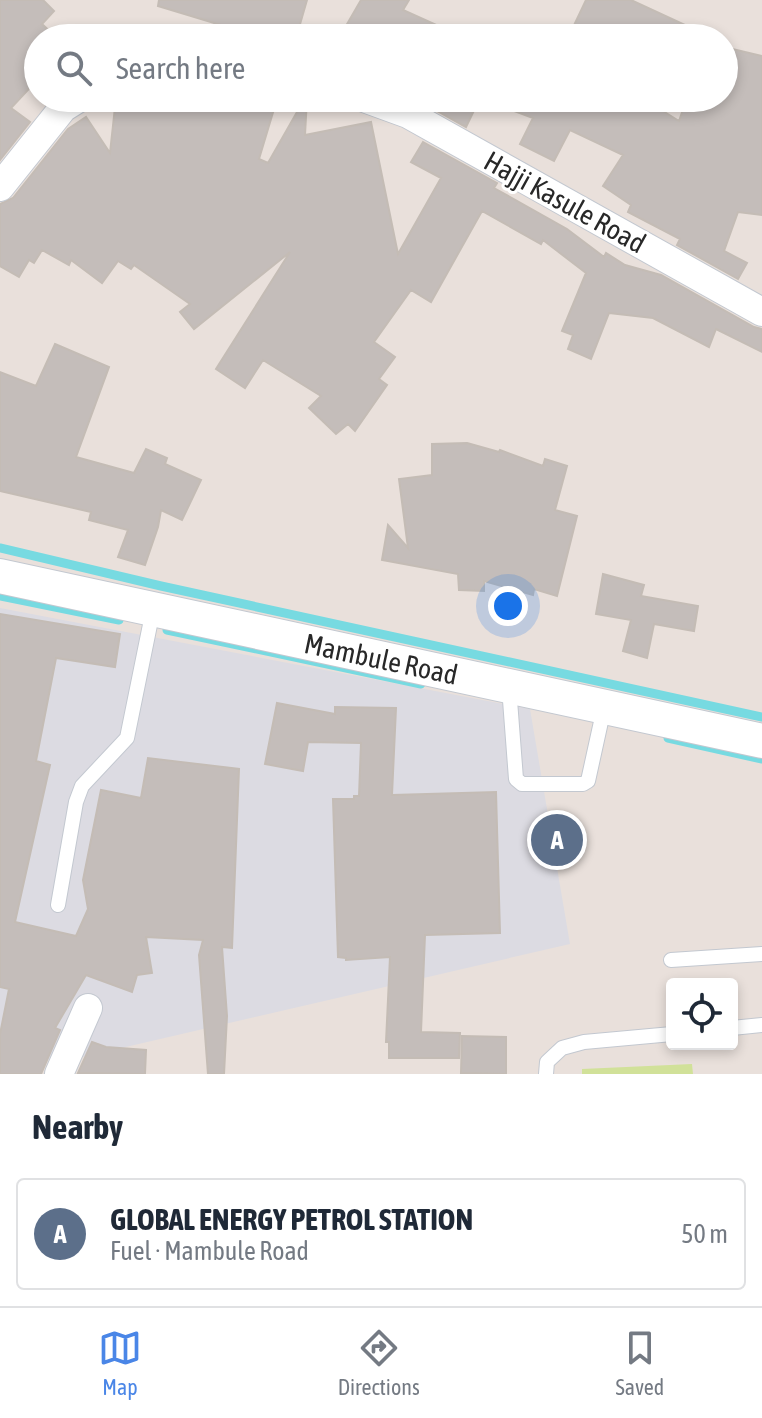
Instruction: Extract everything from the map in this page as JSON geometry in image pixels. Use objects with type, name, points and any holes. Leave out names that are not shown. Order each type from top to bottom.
[{"type":"street","points":[[0,187],[60,112]]},
{"type":"street","name":"Hajji Kasule Road","points":[[402,112],[762,312]]},
{"type":"street","name":"Mambule Road","points":[[0,576],[762,741]]},
{"type":"street","points":[[59,1074],[88,1008]]},
{"type":"lane","points":[[58,905],[76,802],[82,786],[127,738],[153,610]]},
{"type":"lane","points":[[509,687],[516,779],[522,784],[583,784],[588,781],[604,707]]},
{"type":"lane","points":[[671,960],[762,954]]},
{"type":"lane","points":[[738,1027],[762,1025]]},
{"type":"lane","points":[[546,1074],[547,1062],[562,1048],[584,1042],[666,1035]]},
{"type":"shaded area","points":[[0,608],[530,709],[570,944],[61,1062],[0,1051]]},
{"type":"green space","points":[[692,1064],[693,1074],[582,1074],[582,1069]]},
{"type":"building","points":[[0,0],[43,0],[54,11],[42,24],[24,24],[24,94],[11,108],[30,122],[0,160]]},
{"type":"building","points":[[159,0],[307,0],[300,24],[218,24],[158,6]]},
{"type":"building","points":[[361,0],[409,0],[403,10],[434,24],[347,24]]},
{"type":"building","points":[[586,0],[631,0],[683,24],[575,24]]},
{"type":"building","points":[[738,50],[762,56],[762,215],[738,212],[724,251],[747,263],[738,279],[677,245],[680,239],[628,212],[631,205],[603,186],[623,155],[570,130],[554,161],[520,144],[533,118],[517,112],[665,112],[679,121],[682,112],[738,112]]},
{"type":"building","points":[[114,112],[273,112],[259,159],[268,163],[297,112],[306,112],[305,135],[371,122],[398,254],[441,178],[411,162],[423,142],[497,183],[494,188],[567,229],[604,257],[606,253],[625,265],[661,275],[762,329],[762,352],[716,329],[709,347],[653,318],[609,313],[591,359],[568,349],[573,335],[562,331],[586,273],[543,240],[541,244],[482,211],[431,302],[411,290],[374,342],[395,357],[379,379],[387,385],[355,431],[348,424],[336,434],[309,408],[321,396],[263,360],[245,388],[216,369],[290,252],[194,329],[180,312],[190,304],[134,265],[131,269],[118,261],[102,283],[71,260],[69,265],[42,250],[34,263],[29,260],[19,277],[0,266],[0,204],[13,198],[68,129],[86,117],[110,153]]},
{"type":"building","points":[[439,112],[473,112],[466,127]]},
{"type":"building","points":[[55,344],[109,367],[76,457],[134,473],[146,449],[167,458],[165,464],[201,480],[182,520],[161,510],[145,565],[118,557],[128,530],[89,520],[91,512],[0,491],[0,372],[36,386]]},
{"type":"building","points":[[467,443],[500,450],[543,466],[545,459],[567,466],[555,510],[577,516],[557,596],[534,589],[533,595],[484,581],[484,591],[459,590],[458,574],[382,560],[388,525],[408,548],[399,479],[432,475],[432,444]]},
{"type":"building","points":[[603,574],[644,585],[641,596],[698,606],[694,631],[654,624],[647,658],[623,651],[631,620],[596,614]]},
{"type":"building","points":[[0,614],[120,634],[115,667],[56,658],[36,761],[50,765],[15,922],[76,936],[88,909],[83,880],[101,790],[141,798],[148,758],[239,769],[232,948],[222,947],[227,1016],[224,1074],[208,1074],[199,955],[203,940],[146,937],[152,973],[137,975],[132,992],[86,975],[55,1028],[60,1030],[41,1074],[0,1074],[0,1034],[9,989],[0,987]]},
{"type":"building","points":[[277,703],[335,714],[335,707],[396,708],[392,795],[496,792],[500,933],[425,935],[421,1032],[460,1033],[459,1058],[389,1058],[389,1042],[386,1042],[390,957],[346,960],[338,957],[333,799],[354,799],[354,796],[359,796],[361,743],[308,742],[303,771],[265,764]]},
{"type":"building","points":[[462,1036],[506,1037],[506,1074],[461,1073]]},
{"type":"building","points":[[92,1042],[106,1047],[146,1050],[145,1074],[78,1073]]},
{"type":"waterway","points":[[0,548],[762,717]]},
{"type":"waterway","points":[[0,596],[119,620]]},
{"type":"waterway","points":[[167,630],[421,684]]},
{"type":"waterway","points":[[668,738],[762,759]]},
{"type":"place","name":"GLOBAL ENERGY PETROL STATION","points":[[557,840]]}]
